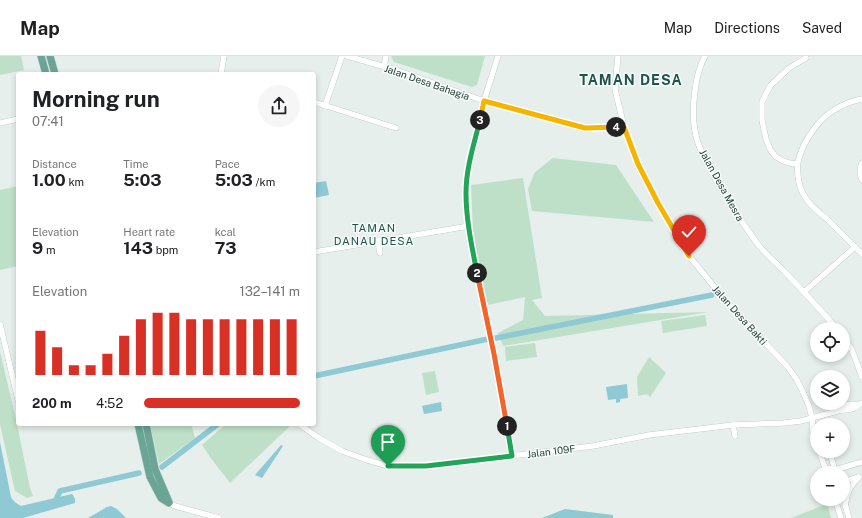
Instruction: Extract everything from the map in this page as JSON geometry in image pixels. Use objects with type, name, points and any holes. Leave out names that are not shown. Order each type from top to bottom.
[{"type":"main road","points":[[41,56],[45,72]]},
{"type":"main road","points":[[50,56],[54,72]]},
{"type":"main road","points":[[138,426],[150,477],[161,498],[169,503]]},
{"type":"main road","points":[[146,426],[155,469],[169,503]]},
{"type":"street","points":[[221,72],[224,56]]},
{"type":"street","points":[[325,106],[342,56]]},
{"type":"street","name":"Jalan Desa Bahagia","points":[[347,56],[484,101],[585,128],[624,127]]},
{"type":"street","points":[[384,67],[386,56]]},
{"type":"street","points":[[498,56],[484,101],[468,171],[466,194],[469,226],[512,456]]},
{"type":"street","name":"Jalan Desa Bakti","points":[[618,56],[615,89],[624,127],[638,164],[658,203],[689,256],[726,301],[788,366],[803,392],[812,418]]},
{"type":"street","name":"Jalan Desa Mesra","points":[[703,56],[696,83],[693,112],[695,131],[700,147],[708,164],[729,203],[761,247],[832,322]]},
{"type":"street","points":[[798,164],[781,160],[775,156],[770,149],[762,120],[762,102],[770,86],[789,68],[806,58]]},
{"type":"street","points":[[862,99],[842,105],[830,112],[820,121],[802,150],[798,164],[798,178],[801,189],[808,201],[862,254]]},
{"type":"street","points":[[316,103],[396,128]]},
{"type":"street","points":[[0,124],[16,120]]},
{"type":"street","points":[[862,163],[860,174],[862,180]]},
{"type":"street","points":[[316,252],[469,226]]},
{"type":"street","points":[[378,241],[380,253]]},
{"type":"street","points":[[804,292],[855,247]]},
{"type":"street","points":[[0,324],[16,392]]},
{"type":"street","points":[[850,347],[862,377]]},
{"type":"street","points":[[812,418],[854,408],[860,404]]},
{"type":"street","name":"Jalan 109F","points":[[302,426],[342,451],[364,459],[388,466],[426,466],[593,446],[649,435],[732,425],[784,423],[810,419]]},
{"type":"street","points":[[732,425],[735,436]]},
{"type":"street","points":[[850,467],[862,462]]},
{"type":"street","points":[[850,480],[861,476]]},
{"type":"street","points":[[850,488],[861,476]]},
{"type":"street","points":[[169,503],[219,518]]},
{"type":"street","points":[[837,506],[841,518]]},
{"type":"street","points":[[845,506],[849,518]]},
{"type":"green space","points":[[0,56],[21,56],[24,70],[0,75]]},
{"type":"green space","points":[[485,56],[477,85],[472,87],[394,62],[391,57]]},
{"type":"green space","points":[[553,158],[616,165],[654,222],[532,211],[528,189],[535,172]]},
{"type":"green space","points":[[523,178],[542,298],[532,300],[545,316],[709,312],[503,346],[498,333],[523,320],[525,297],[488,305],[482,285],[473,230],[471,185]]},
{"type":"green space","points":[[16,186],[16,266],[0,270],[0,190]]},
{"type":"green space","points":[[705,315],[707,326],[663,333],[661,321]]},
{"type":"green space","points":[[535,343],[537,357],[506,361],[505,347]]},
{"type":"green space","points":[[0,352],[33,496],[27,498],[15,491],[0,424]]},
{"type":"green space","points":[[649,357],[666,373],[650,397],[647,394],[638,396],[637,377]]},
{"type":"green space","points":[[435,371],[439,392],[426,395],[422,373]]},
{"type":"green space","points":[[150,426],[192,426],[195,438],[159,464]]},
{"type":"green space","points":[[224,426],[290,426],[230,483],[202,445]]},
{"type":"green space","points":[[822,506],[828,506],[831,518],[791,518]]},
{"type":"water","points":[[326,181],[329,195],[316,198],[316,183]]},
{"type":"water","points":[[627,384],[628,398],[620,399],[620,402],[616,403],[616,399],[608,400],[606,387]]},
{"type":"water","points":[[441,402],[442,411],[424,414],[422,406]]},
{"type":"water","points":[[0,442],[11,497],[15,502],[21,506],[72,494],[75,499],[75,503],[23,518],[0,518]]},
{"type":"water","points":[[281,445],[283,446],[262,478],[255,475]]},
{"type":"water","points":[[111,506],[117,509],[126,518],[88,518],[107,507]]},
{"type":"water","points":[[565,509],[613,515],[613,518],[542,518]]},
{"type":"waterway","points":[[496,338],[712,295]]},
{"type":"waterway","points":[[316,376],[488,339]]},
{"type":"waterway","points":[[162,467],[215,426]]},
{"type":"waterway","points":[[54,504],[60,491],[139,473]]},
{"type":"district","name":"TAMAN DESA","points":[[631,80]]},
{"type":"district","name":"TAMAN DANAU DESA","points":[[374,234]]},
{"type":"route","points":[[388,466],[426,466],[512,456],[469,226],[466,194],[468,171],[484,101],[585,128],[624,127],[638,164],[658,203],[689,256]]}]
